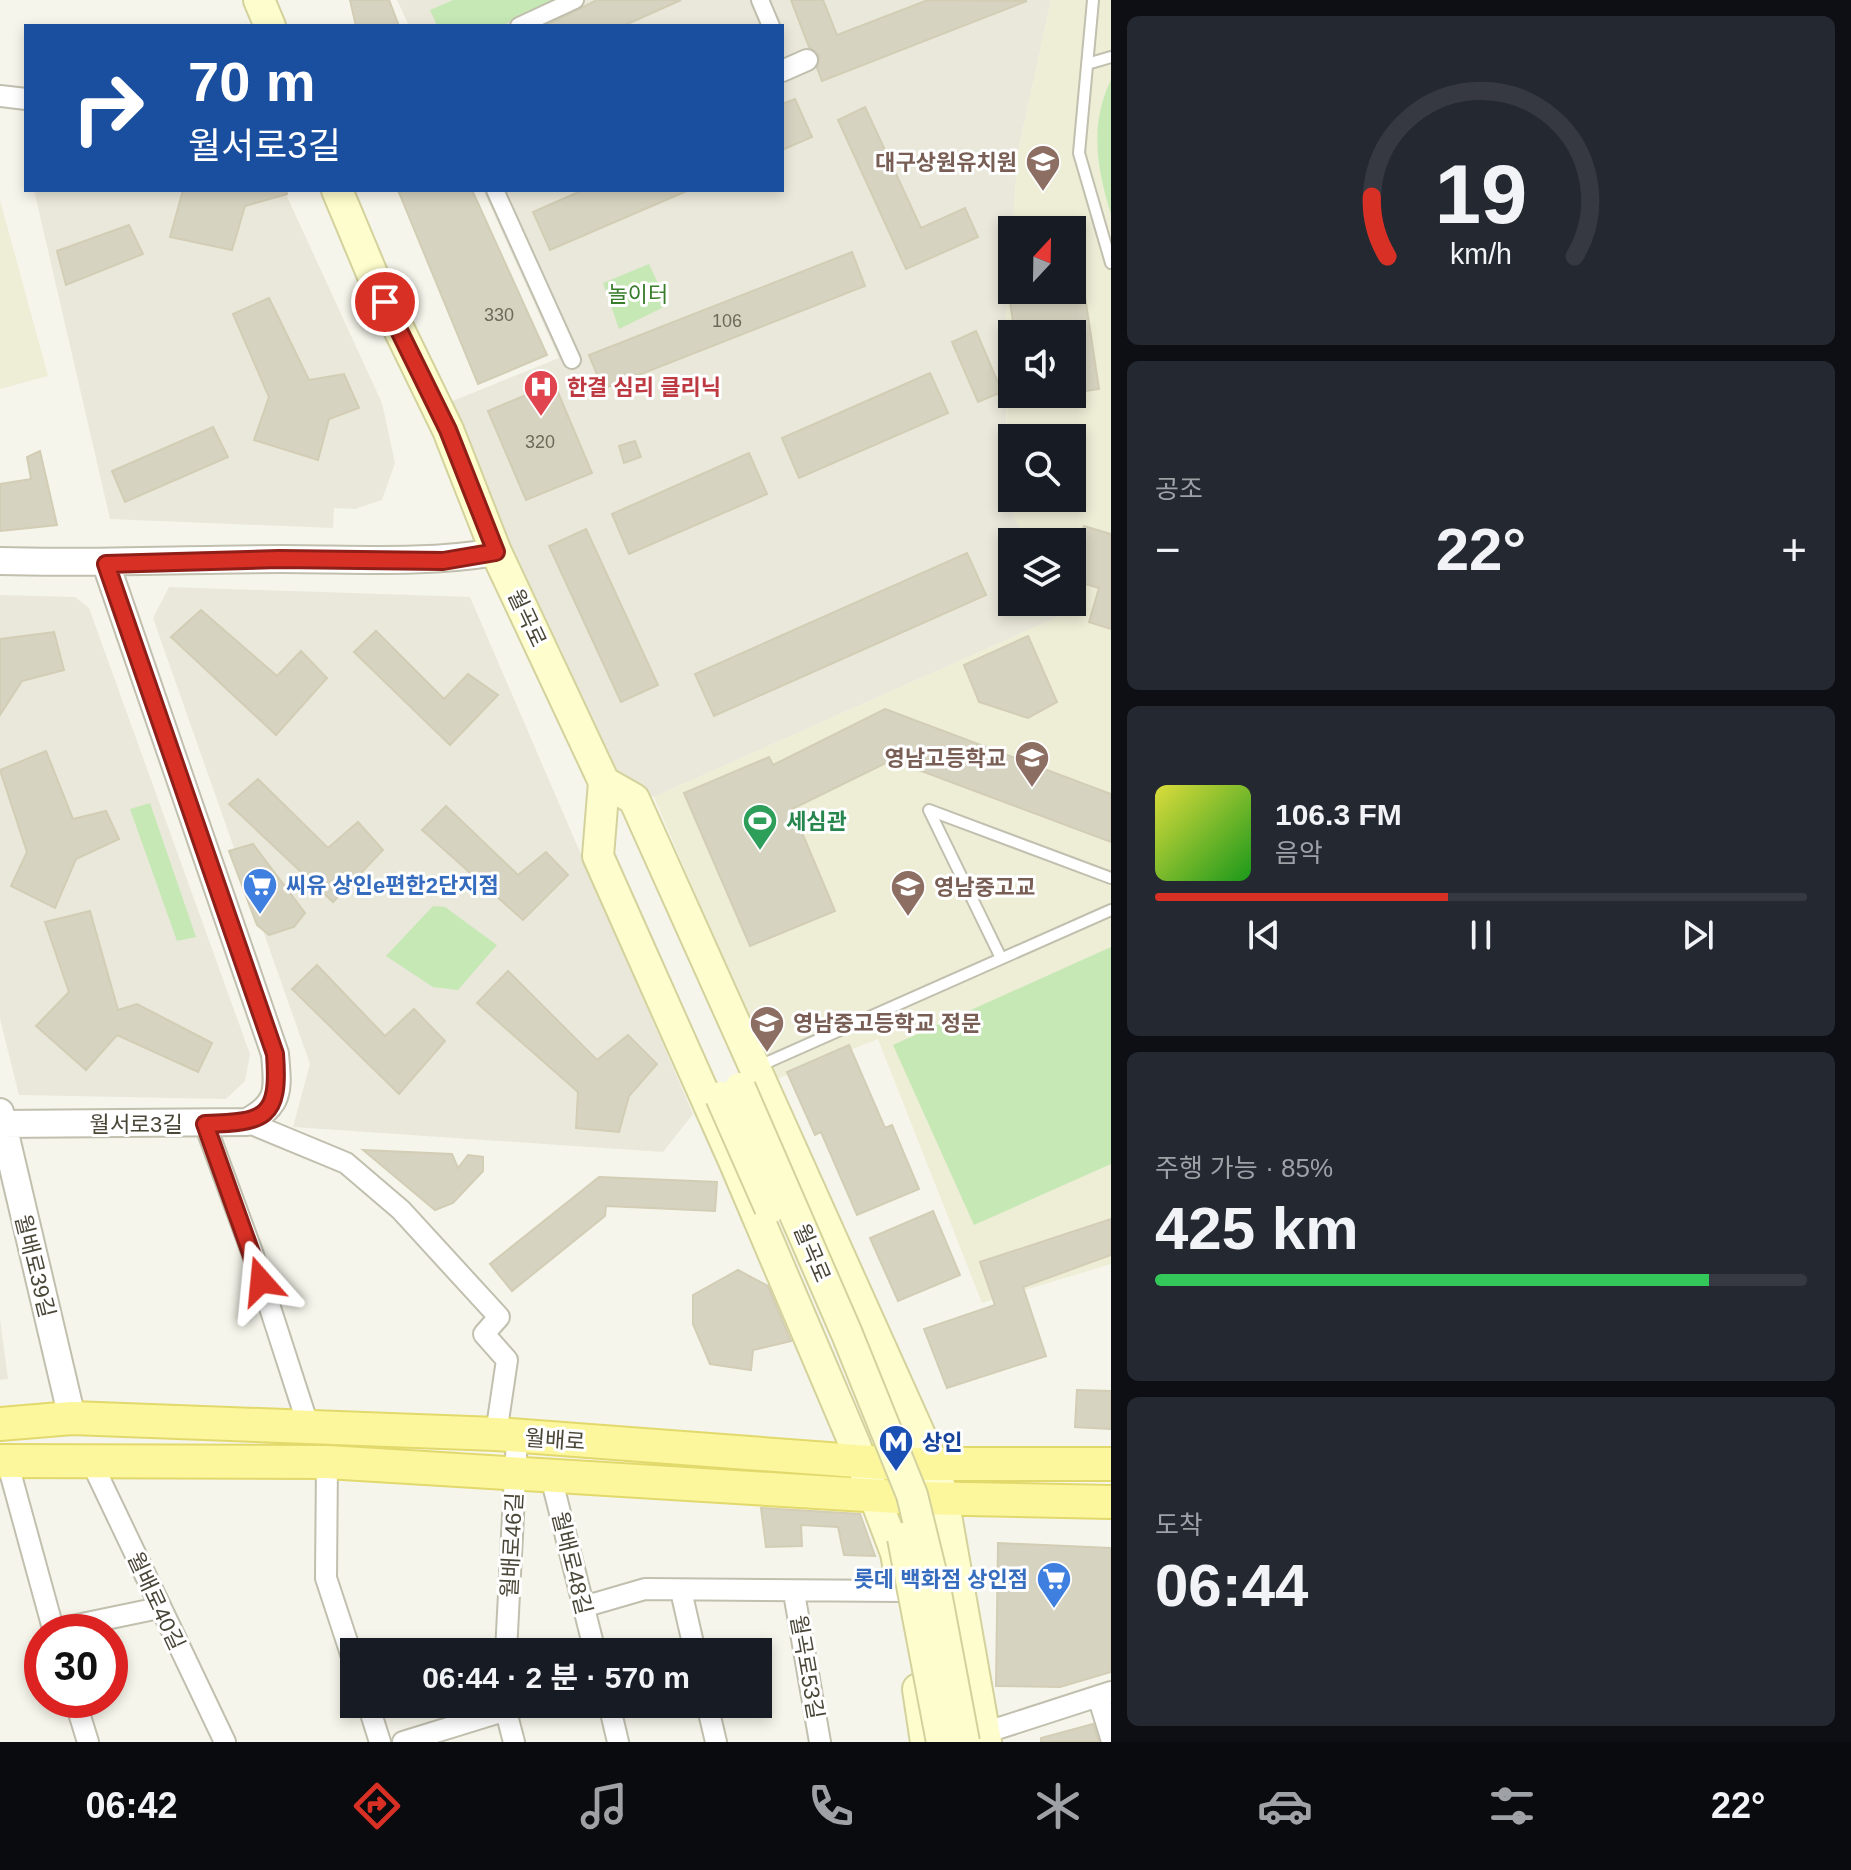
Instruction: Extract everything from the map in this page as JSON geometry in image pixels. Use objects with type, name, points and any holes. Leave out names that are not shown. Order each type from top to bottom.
[{"type":"main road","points":[[259,0],[269,24]]},
{"type":"main road","name":"월곡로","points":[[338,192],[373,276],[448,430],[496,552],[604,782],[613,846],[738,1084],[847,1334],[912,1495],[936,1593],[978,1739]]},
{"type":"main road","points":[[926,1742],[896,1553],[861,1461],[734,1161],[598,856],[604,782],[634,799],[738,1084],[933,1464],[943,1498],[978,1739]]},
{"type":"main road","name":"월곡로","points":[[738,1084],[878,1453],[901,1529],[942,1742]]},
{"type":"main road","name":"월배로","points":[[0,1424],[72,1418],[507,1436],[861,1461],[1111,1464]]},
{"type":"main road","name":"월배로","points":[[3,1461],[327,1462],[550,1473],[874,1495],[1111,1502]]},
{"type":"street","points":[[523,24],[575,0]]},
{"type":"street","points":[[760,0],[770,24]]},
{"type":"street","points":[[784,59],[790,75],[784,77]]},
{"type":"street","points":[[784,70],[807,60]]},
{"type":"street","points":[[0,96],[24,99]]},
{"type":"street","points":[[496,192],[572,360]]},
{"type":"street","points":[[0,561],[106,564],[279,559],[443,561],[496,552]]},
{"type":"street","points":[[106,564],[275,1054],[278,1090],[266,1112],[247,1122]]},
{"type":"street","name":"월서로3길","points":[[1,1120],[247,1122]]},
{"type":"street","name":"월배로39길","points":[[1,1120],[72,1418]]},
{"type":"street","name":"월배로46길","points":[[247,1122],[346,1163],[401,1210],[499,1317],[484,1334],[507,1360],[507,1436],[516,1472],[507,1638]]},
{"type":"street","points":[[205,1124],[252,1252],[309,1428]]},
{"type":"street","name":"월배로40길","points":[[90,1459],[225,1742]]},
{"type":"street","name":"월배로","points":[[3,1461],[48,1614]]},
{"type":"street","points":[[327,1462],[326,1578],[346,1638]]},
{"type":"street","name":"월배로48길","points":[[550,1473],[591,1638]]},
{"type":"street","points":[[583,1607],[645,1589],[794,1593],[902,1591]]},
{"type":"street","points":[[681,1591],[692,1638]]},
{"type":"street","name":"월곡로53길","points":[[794,1593],[820,1742]]},
{"type":"street","points":[[128,1615],[159,1608]]},
{"type":"street","points":[[978,1739],[1104,1694],[1111,1738]]},
{"type":"street","points":[[81,1718],[88,1742]]},
{"type":"street","points":[[372,1718],[380,1742]]},
{"type":"street","points":[[403,1742],[472,1718]]},
{"type":"street","points":[[507,1718],[514,1742]]},
{"type":"street","points":[[612,1718],[618,1742]]},
{"type":"street","points":[[710,1718],[716,1742]]},
{"type":"lane","points":[[1093,0],[1079,153],[1111,263]]},
{"type":"lane","points":[[1087,64],[1111,57]]},
{"type":"lane","points":[[1001,958],[929,810],[1111,878]]},
{"type":"lane","points":[[738,1084],[1001,958],[1111,910]]},
{"type":"shaded area","points":[[397,0],[1051,0],[1018,152],[1013,216],[998,216],[998,304],[1007,304],[1006,320],[998,320],[998,408],[1006,408],[1006,424],[998,424],[998,512],[1012,512],[1020,528],[998,528],[998,616],[1060,616],[654,797],[604,782],[450,402],[559,358],[484,192],[784,192],[784,24],[408,24]]},
{"type":"shaded area","name":"영남중고교","points":[[1051,0],[1111,0],[1111,1264],[982,1303],[878,1039],[774,1080],[654,797],[1060,616],[1086,616],[1086,528],[1020,528],[1012,512],[1086,512],[1086,424],[1007,424],[1006,408],[1086,408],[1086,320],[1006,320],[1007,304],[1086,304],[1086,216],[1013,216],[1018,152]]},
{"type":"shaded area","points":[[34,192],[285,192],[382,403],[395,463],[382,500],[355,509],[334,508],[333,528],[110,519]]},
{"type":"shaded area","points":[[0,200],[48,376],[0,389]]},
{"type":"shaded area","points":[[169,587],[470,597],[693,1114],[663,1152],[293,1127],[310,1064],[153,618]]},
{"type":"shaded area","points":[[0,595],[75,597],[89,608],[250,1054],[245,1081],[226,1099],[19,1095],[0,1019]]},
{"type":"shaded area","points":[[0,1319],[8,1379],[0,1380]]},
{"type":"green space","points":[[453,0],[559,0],[505,24],[436,24],[430,10]]},
{"type":"green space","points":[[1111,80],[1111,214],[1099,164],[1098,130],[1104,97]]},
{"type":"green space","name":"놀이터","points":[[649,264],[668,305],[619,329],[603,283]]},
{"type":"green space","points":[[150,803],[196,937],[177,941],[130,809]]},
{"type":"green space","points":[[433,906],[445,907],[497,945],[458,990],[433,987],[386,956]]},
{"type":"green space","points":[[1111,947],[1111,1164],[974,1225],[893,1045]]},
{"type":"building","points":[[350,0],[389,0],[398,24],[356,24]]},
{"type":"building","points":[[597,0],[681,0],[627,24],[549,24]]},
{"type":"building","points":[[791,0],[823,0],[837,35],[928,0],[1027,1],[822,81],[817,68],[819,56],[809,47]]},
{"type":"building","points":[[795,99],[812,137],[784,149],[784,103]]},
{"type":"building","points":[[865,107],[921,228],[965,208],[978,237],[906,269],[838,120]]},
{"type":"building","points":[[182,192],[286,192],[245,206],[232,250],[170,237]]},
{"type":"building","points":[[399,192],[473,192],[547,355],[478,384]]},
{"type":"building","points":[[578,192],[684,192],[550,250],[533,212]]},
{"type":"building","points":[[129,225],[143,254],[66,285],[57,251]]},
{"type":"building","points":[[852,252],[865,286],[603,389],[589,355]]},
{"type":"building","points":[[269,298],[309,380],[344,374],[359,408],[329,419],[318,460],[254,440],[269,397],[233,314]]},
{"type":"building","points":[[1086,303],[1099,389],[1086,391],[1086,320],[1013,320],[1010,304]]},
{"type":"building","points":[[976,331],[998,383],[998,394],[978,402],[952,342]]},
{"type":"building","points":[[930,373],[948,413],[799,478],[782,438]]},
{"type":"building","points":[[554,383],[592,473],[526,500],[488,411]]},
{"type":"building","points":[[213,427],[228,457],[125,502],[112,471]]},
{"type":"building","points":[[635,441],[641,457],[624,463],[619,446]]},
{"type":"building","points":[[40,451],[57,525],[0,531],[0,484],[31,479],[27,457]]},
{"type":"building","points":[[749,453],[767,494],[629,554],[612,514]]},
{"type":"building","points":[[1084,526],[1111,534],[1111,629],[1089,622],[1099,588],[1086,584],[1086,528]]},
{"type":"building","points":[[586,529],[658,685],[621,702],[549,546]]},
{"type":"building","points":[[967,553],[986,595],[714,716],[695,674]]},
{"type":"building","points":[[201,610],[277,676],[301,651],[327,678],[276,735],[171,637]]},
{"type":"building","points":[[376,631],[444,699],[468,674],[498,695],[450,745],[354,652]]},
{"type":"building","points":[[54,632],[64,670],[22,681],[0,715],[0,639]]},
{"type":"building","points":[[1028,636],[1057,702],[1028,718],[979,702],[964,665]]},
{"type":"building","points":[[885,709],[1111,794],[1111,842],[892,760],[792,809],[835,911],[750,946],[684,793],[769,757],[773,765]]},
{"type":"building","points":[[46,751],[73,819],[106,811],[119,839],[76,859],[55,908],[11,886],[27,852],[0,770]]},
{"type":"building","points":[[258,779],[328,848],[358,822],[383,850],[333,902],[229,804]]},
{"type":"building","points":[[446,806],[518,875],[546,852],[568,875],[523,920],[422,830]]},
{"type":"building","points":[[253,844],[305,913],[294,927],[269,935],[257,925],[229,851]]},
{"type":"building","points":[[90,911],[118,1010],[137,1004],[212,1043],[198,1072],[117,1035],[86,1070],[36,1026],[69,992],[45,922]]},
{"type":"building","points":[[317,965],[385,1036],[414,1009],[445,1041],[399,1094],[292,989]]},
{"type":"building","points":[[508,971],[597,1060],[628,1035],[657,1064],[629,1096],[619,1132],[576,1128],[578,1092],[477,1003]]},
{"type":"building","points":[[849,1045],[885,1128],[892,1125],[919,1189],[857,1215],[821,1132],[815,1135],[787,1072]]},
{"type":"building","points":[[363,1150],[452,1154],[458,1168],[468,1155],[483,1157],[483,1171],[453,1203],[435,1210]]},
{"type":"building","points":[[599,1177],[717,1182],[715,1211],[606,1206],[605,1216],[512,1291],[490,1264]]},
{"type":"building","points":[[933,1211],[960,1275],[898,1301],[870,1238]]},
{"type":"building","points":[[1111,1219],[1111,1255],[1023,1287],[1046,1356],[947,1388],[924,1329],[995,1305],[980,1262]]},
{"type":"building","points":[[738,1270],[768,1286],[791,1341],[753,1350],[751,1370],[710,1364],[693,1324],[693,1295]]},
{"type":"building","points":[[1077,1390],[1111,1391],[1111,1429],[1075,1427]]},
{"type":"building","points":[[761,1508],[860,1514],[875,1556],[844,1555],[838,1527],[801,1525],[802,1546],[766,1547]]},
{"type":"building","name":"롯데 백화점 상인점","points":[[998,1543],[1111,1548],[1111,1672],[1060,1687],[996,1686]]},
{"type":"building","points":[[1093,1724],[1099,1742],[1041,1742],[1041,1738]]},
{"type":"place","name":"대구상원유치원","points":[[1043,193]]},
{"type":"place","name":"한결 심리 클리닉","points":[[541,418]]},
{"type":"place","name":"영남고등학교","points":[[1032,789]]},
{"type":"place","name":"세심관","points":[[760,852]]},
{"type":"place","name":"씨유 상인e편한2단지점","points":[[260,916]]},
{"type":"place","name":"영남중고교","points":[[908,918]]},
{"type":"place","name":"영남중고등학교 정문","points":[[767,1054]]},
{"type":"place","name":"상인","points":[[896,1473]]},
{"type":"place","name":"롯데 백화점 상인점","points":[[1054,1610]]},
{"type":"route","points":[[261,1281],[205,1124],[247,1122],[266,1112],[278,1090],[275,1054],[106,564],[279,559],[443,561],[496,552],[448,430],[385,302]]}]
